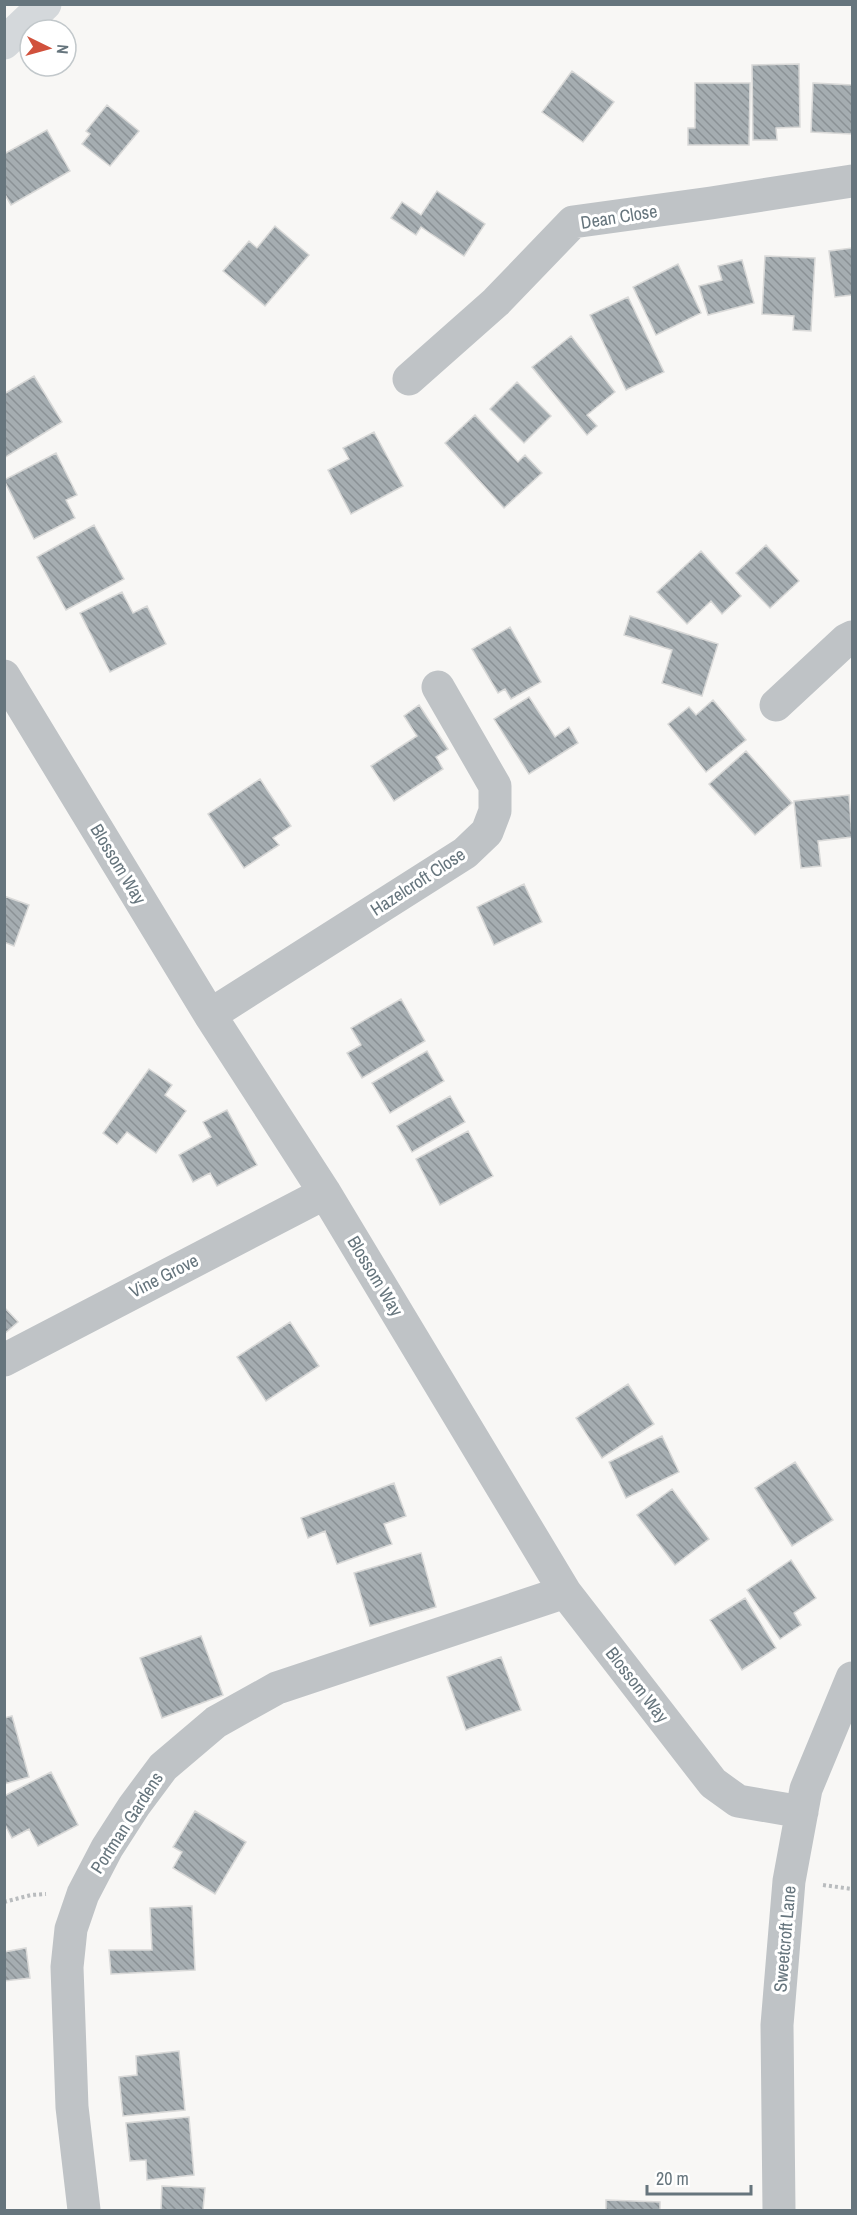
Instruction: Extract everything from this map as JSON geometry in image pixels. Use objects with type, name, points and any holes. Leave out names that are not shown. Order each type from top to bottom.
[{"type":"street","points":[[4,43],[45,4]]},
{"type":"street","name":"Dean Close","points":[[409,379],[496,302],[573,222],[852,181]]},
{"type":"street","points":[[776,705],[852,637]]},
{"type":"street","name":"Blossom Way","points":[[4,676],[210,1016],[325,1193],[566,1592],[713,1783],[738,1801],[802,1812]]},
{"type":"street","name":"Hazelcroft Close","points":[[210,1016],[465,854],[487,832],[495,811],[495,786],[438,687]]},
{"type":"street","name":"Vine Grove","points":[[4,1360],[325,1193]]},
{"type":"street","name":"Portman Gardens","points":[[84,2211],[72,2107],[67,1967],[71,1929],[83,1894],[107,1848],[162,1767],[216,1722],[277,1689],[566,1592]]},
{"type":"street","name":"Sweetcroft Lane","points":[[779,2211],[777,2025],[789,1881],[806,1789],[852,1678]]},
{"type":"building","points":[[799,64],[800,127],[776,128],[777,140],[753,140],[752,65]]},
{"type":"building","points":[[572,71],[614,102],[583,142],[542,112]]},
{"type":"building","points":[[695,83],[750,83],[749,145],[688,145],[688,128],[695,128]]},
{"type":"building","points":[[813,83],[852,85],[852,134],[811,132]]},
{"type":"building","points":[[107,105],[139,131],[110,166],[82,144],[90,134],[86,131]]},
{"type":"building","points":[[47,130],[70,171],[11,205],[4,193],[4,154]]},
{"type":"building","points":[[437,191],[485,224],[464,256],[421,227],[416,235],[391,218],[402,202],[421,215]]},
{"type":"building","points":[[275,226],[309,255],[265,306],[223,271],[249,241],[257,248]]},
{"type":"building","points":[[852,248],[852,295],[835,297],[829,251]]},
{"type":"building","points":[[765,256],[815,258],[811,331],[793,330],[794,316],[762,314]]},
{"type":"building","points":[[742,260],[754,303],[708,315],[699,286],[722,280],[718,266]]},
{"type":"building","points":[[678,264],[701,313],[656,335],[633,287]]},
{"type":"building","points":[[628,297],[664,372],[626,390],[590,315]]},
{"type":"building","points":[[571,336],[615,392],[587,415],[597,426],[587,435],[532,367]]},
{"type":"building","points":[[34,376],[62,422],[4,458],[4,394]]},
{"type":"building","points":[[517,382],[551,416],[524,443],[490,409]]},
{"type":"building","points":[[475,415],[518,462],[525,455],[542,473],[504,508],[445,443]]},
{"type":"building","points":[[374,432],[403,486],[351,514],[328,470],[349,459],[343,448]]},
{"type":"building","points":[[56,453],[77,495],[66,500],[75,518],[34,539],[4,480]]},
{"type":"building","points":[[94,525],[124,579],[66,610],[37,557]]},
{"type":"building","points":[[766,545],[799,581],[770,608],[736,573]]},
{"type":"building","points":[[701,551],[741,596],[722,614],[711,601],[687,624],[657,592]]},
{"type":"building","points":[[122,592],[133,613],[147,606],[166,644],[110,672],[80,613]]},
{"type":"building","points":[[630,616],[718,644],[702,696],[662,683],[672,650],[624,635]]},
{"type":"building","points":[[510,627],[541,682],[511,699],[505,689],[498,693],[472,649]]},
{"type":"building","points":[[529,697],[555,737],[569,727],[578,743],[529,774],[494,719]]},
{"type":"building","points":[[713,700],[746,740],[706,772],[668,724],[689,707],[696,715]]},
{"type":"building","points":[[419,705],[448,749],[436,757],[443,769],[394,801],[371,766],[417,736],[404,716]]},
{"type":"building","points":[[746,751],[792,803],[755,835],[709,784]]},
{"type":"building","points":[[260,779],[291,826],[273,838],[279,845],[244,868],[208,814]]},
{"type":"building","points":[[849,795],[852,837],[818,841],[821,866],[801,868],[794,801]]},
{"type":"building","points":[[524,884],[542,922],[494,945],[477,907]]},
{"type":"building","points":[[4,896],[29,905],[14,946],[4,942]]},
{"type":"building","points":[[401,999],[425,1041],[362,1078],[347,1053],[361,1045],[351,1028]]},
{"type":"building","points":[[427,1051],[444,1081],[390,1113],[372,1083]]},
{"type":"building","points":[[149,1069],[172,1085],[165,1095],[186,1111],[156,1153],[127,1132],[117,1144],[103,1133]]},
{"type":"building","points":[[450,1096],[465,1122],[412,1152],[397,1126]]},
{"type":"building","points":[[227,1110],[257,1165],[217,1186],[210,1173],[193,1182],[179,1155],[211,1137],[203,1122]]},
{"type":"building","points":[[468,1131],[493,1176],[440,1205],[416,1159]]},
{"type":"building","points":[[4,1307],[18,1322],[4,1334]]},
{"type":"building","points":[[290,1322],[319,1366],[266,1401],[237,1357]]},
{"type":"building","points":[[628,1384],[654,1424],[602,1458],[576,1418]]},
{"type":"building","points":[[662,1436],[679,1472],[626,1498],[609,1462]]},
{"type":"building","points":[[795,1462],[833,1520],[792,1546],[755,1488]]},
{"type":"building","points":[[394,1483],[406,1516],[384,1524],[392,1544],[337,1564],[325,1531],[308,1538],[301,1518]]},
{"type":"building","points":[[672,1489],[709,1539],[675,1565],[637,1515]]},
{"type":"building","points":[[421,1553],[436,1607],[370,1626],[354,1573]]},
{"type":"building","points":[[791,1560],[816,1598],[794,1613],[801,1625],[780,1639],[747,1590]]},
{"type":"building","points":[[745,1598],[776,1648],[742,1670],[710,1620]]},
{"type":"building","points":[[201,1636],[223,1695],[162,1718],[140,1658]]},
{"type":"building","points":[[501,1657],[521,1710],[466,1730],[447,1677]]},
{"type":"building","points":[[12,1716],[29,1777],[4,1784],[4,1718]]},
{"type":"building","points":[[51,1772],[78,1825],[38,1846],[29,1829],[12,1838],[4,1823],[4,1796]]},
{"type":"building","points":[[195,1811],[246,1842],[215,1894],[173,1868],[182,1852],[173,1847]]},
{"type":"building","points":[[192,1906],[195,1970],[111,1974],[109,1950],[152,1950],[150,1908]]},
{"type":"building","points":[[26,1948],[30,1978],[4,1981],[4,1952]]},
{"type":"building","points":[[179,2051],[185,2110],[123,2116],[119,2077],[137,2075],[136,2056]]},
{"type":"building","points":[[189,2117],[194,2175],[147,2180],[146,2160],[130,2161],[126,2123]]},
{"type":"building","points":[[162,2186],[205,2188],[203,2210],[161,2210]]},
{"type":"building","points":[[606,2200],[660,2202],[660,2210],[606,2210]]}]
